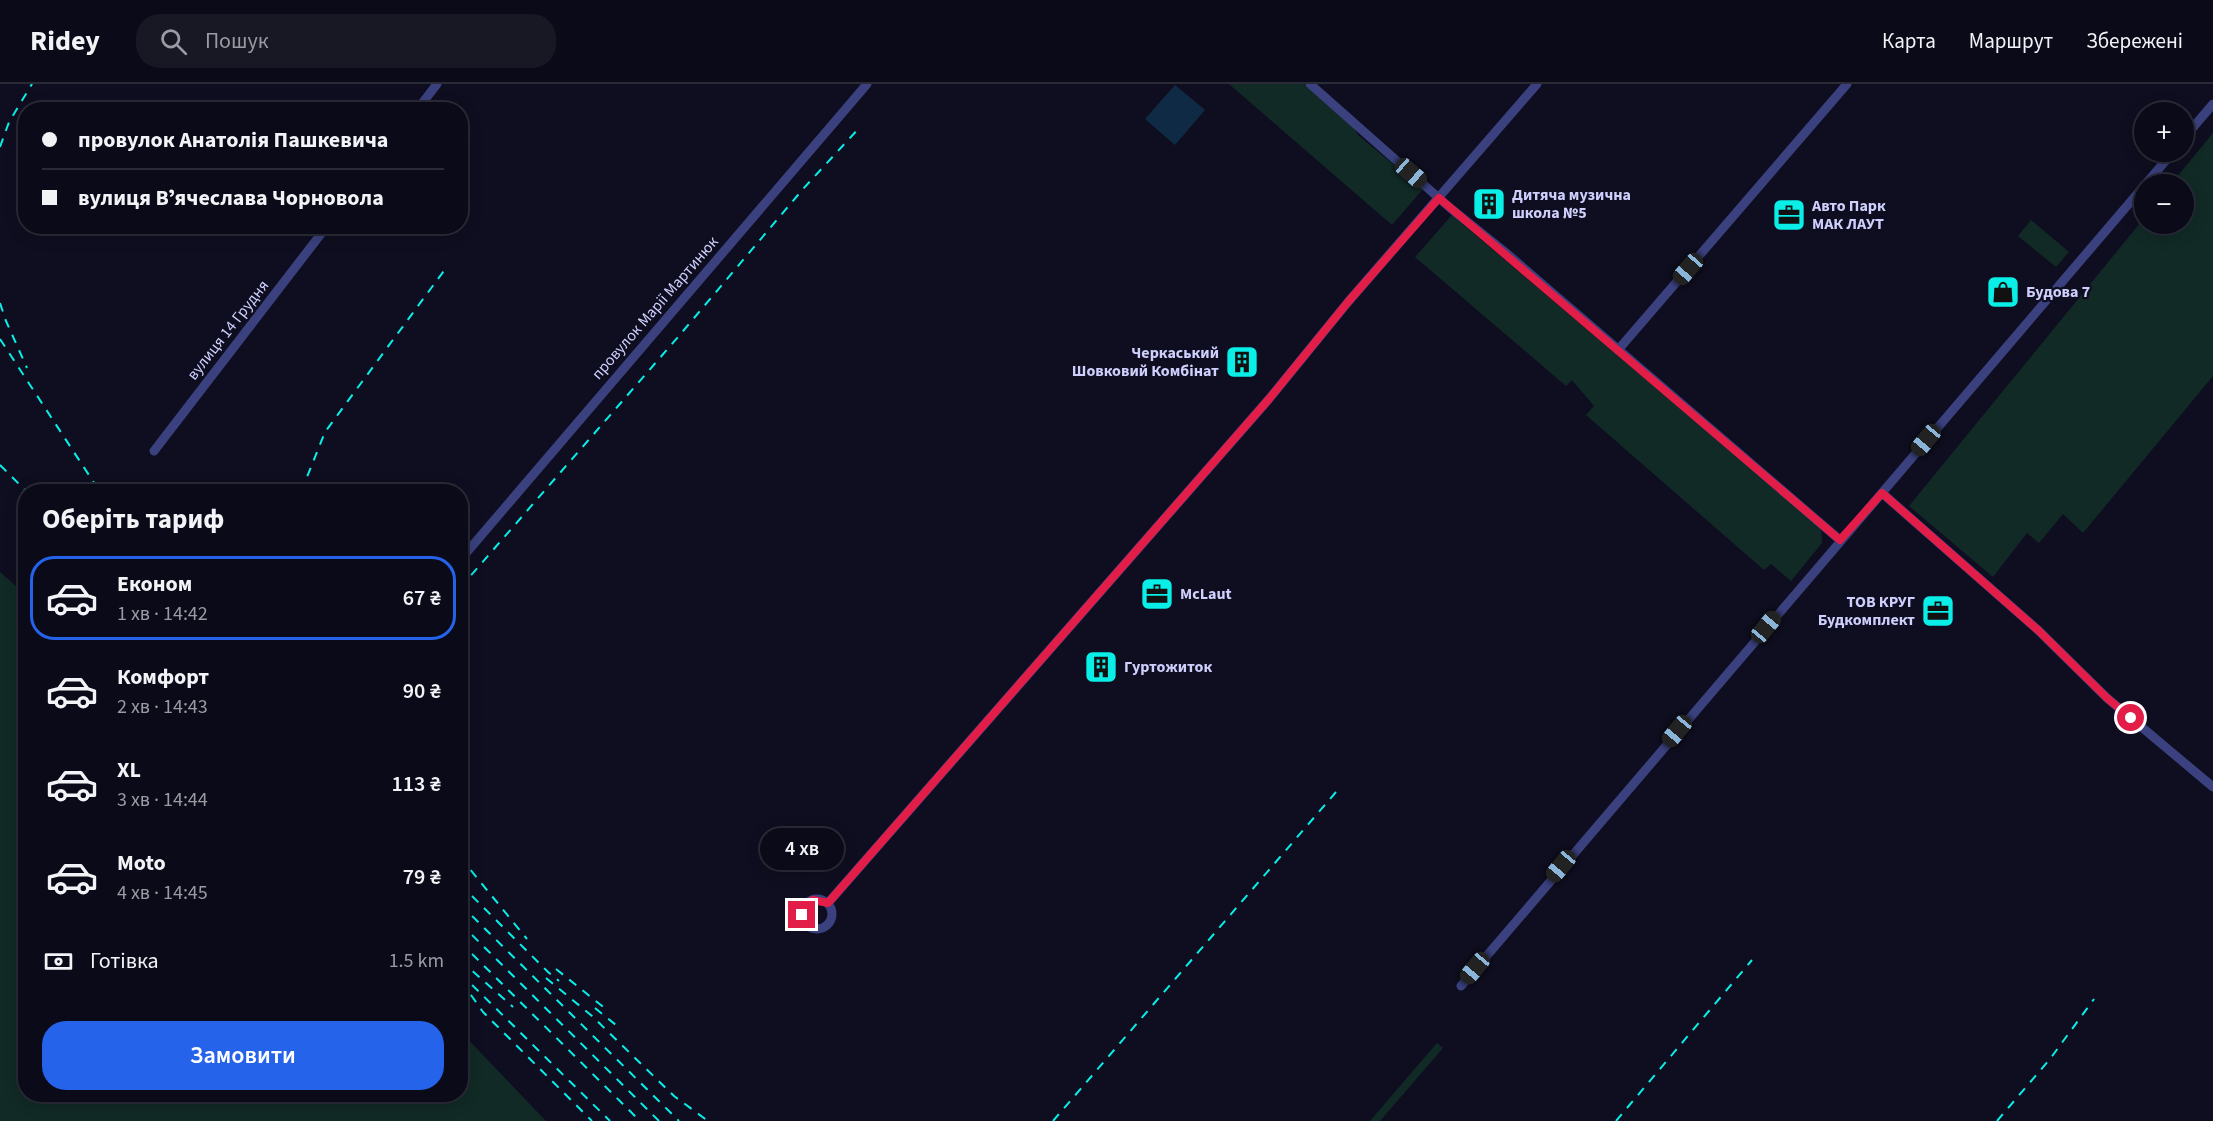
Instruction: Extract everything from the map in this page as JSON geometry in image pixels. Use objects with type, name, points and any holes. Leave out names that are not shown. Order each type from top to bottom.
[{"type":"street","points":[[423,102],[437,84]]},
{"type":"street","name":"провулок Марії Мартинюк","points":[[468,551],[867,84]]},
{"type":"street","points":[[1310,84],[1439,198],[1840,540]]},
{"type":"street","points":[[828,903],[1269,399],[1348,302],[1537,84]]},
{"type":"street","points":[[1618,350],[1847,84]]},
{"type":"street","points":[[2194,126],[2213,104]]},
{"type":"street","points":[[1461,986],[2164,162]]},
{"type":"street","name":"вулиця 14 Грудня","points":[[154,451],[321,234]]},
{"type":"street","points":[[1882,493],[2039,631],[2107,698],[2213,787]]},
{"type":"green space","points":[[1229,84],[1304,84],[1354,128],[1358,135],[1423,189],[1392,225]]},
{"type":"green space","points":[[2213,133],[2213,376],[2083,533],[2063,514],[2039,543],[2027,533],[1993,577],[1909,506],[2134,230],[2134,234],[2194,234],[2194,174],[2179,174],[2189,162],[2194,162],[2194,156]]},
{"type":"green space","points":[[1452,215],[1821,528],[1822,543],[1791,581],[1771,564],[1764,570],[1586,415],[1594,406],[1572,380],[1566,386],[1415,257]]},
{"type":"green space","points":[[2031,220],[2069,252],[2056,267],[2018,236]]},
{"type":"green space","points":[[0,572],[18,588],[18,1102],[468,1102],[468,1039],[546,1121],[0,1121]]},
{"type":"green space","points":[[1437,1043],[1443,1048],[1380,1121],[1370,1121]]},
{"type":"water","points":[[1175,85],[1205,110],[1175,145],[1145,119]]},
{"type":"railway","points":[[21,102],[32,84]]},
{"type":"railway","points":[[0,147],[9,122],[18,107]]},
{"type":"railway","points":[[468,579],[803,189],[860,127]]},
{"type":"railway","points":[[304,484],[325,432],[446,268]]},
{"type":"railway","points":[[0,303],[27,368]]},
{"type":"railway","points":[[0,339],[95,484]]},
{"type":"railway","points":[[0,465],[19,484]]},
{"type":"railway","points":[[1053,1121],[1336,792]]},
{"type":"railway","points":[[468,867],[527,939]]},
{"type":"railway","points":[[468,892],[559,981]]},
{"type":"railway","points":[[468,912],[679,1121]]},
{"type":"railway","points":[[468,931],[659,1121]]},
{"type":"railway","points":[[468,950],[640,1121]]},
{"type":"railway","points":[[1616,1121],[1752,960]]},
{"type":"railway","points":[[468,967],[513,1007]]},
{"type":"railway","points":[[556,969],[607,1010]]},
{"type":"railway","points":[[546,978],[592,1016],[674,1096],[708,1121]]},
{"type":"railway","points":[[468,981],[610,1121]]},
{"type":"railway","points":[[468,991],[483,1012],[592,1121]]},
{"type":"railway","points":[[1997,1121],[2050,1059],[2094,999]]},
{"type":"railway","points":[[595,1008],[616,1025]]},
{"type":"place","name":"Дитяча музична школа №5","points":[[1489,204]]},
{"type":"place","name":"Авто Парк МАК ЛАУТ","points":[[1789,215]]},
{"type":"place","name":"Будова 7","points":[[2003,292]]},
{"type":"place","name":"Черкаський Шовковий Комбінат","points":[[1242,362]]},
{"type":"place","name":"McLaut","points":[[1157,594]]},
{"type":"place","name":"ТОВ КРУГ Будкомплект","points":[[1938,611]]},
{"type":"place","name":"Гуртожиток","points":[[1101,667]]},
{"type":"route","points":[[802,915],[802,910],[808,902],[818,899],[828,903],[1269,399],[1348,302],[1439,198],[1840,540],[1882,493],[2003,598],[2107,698],[2131,718]]}]
